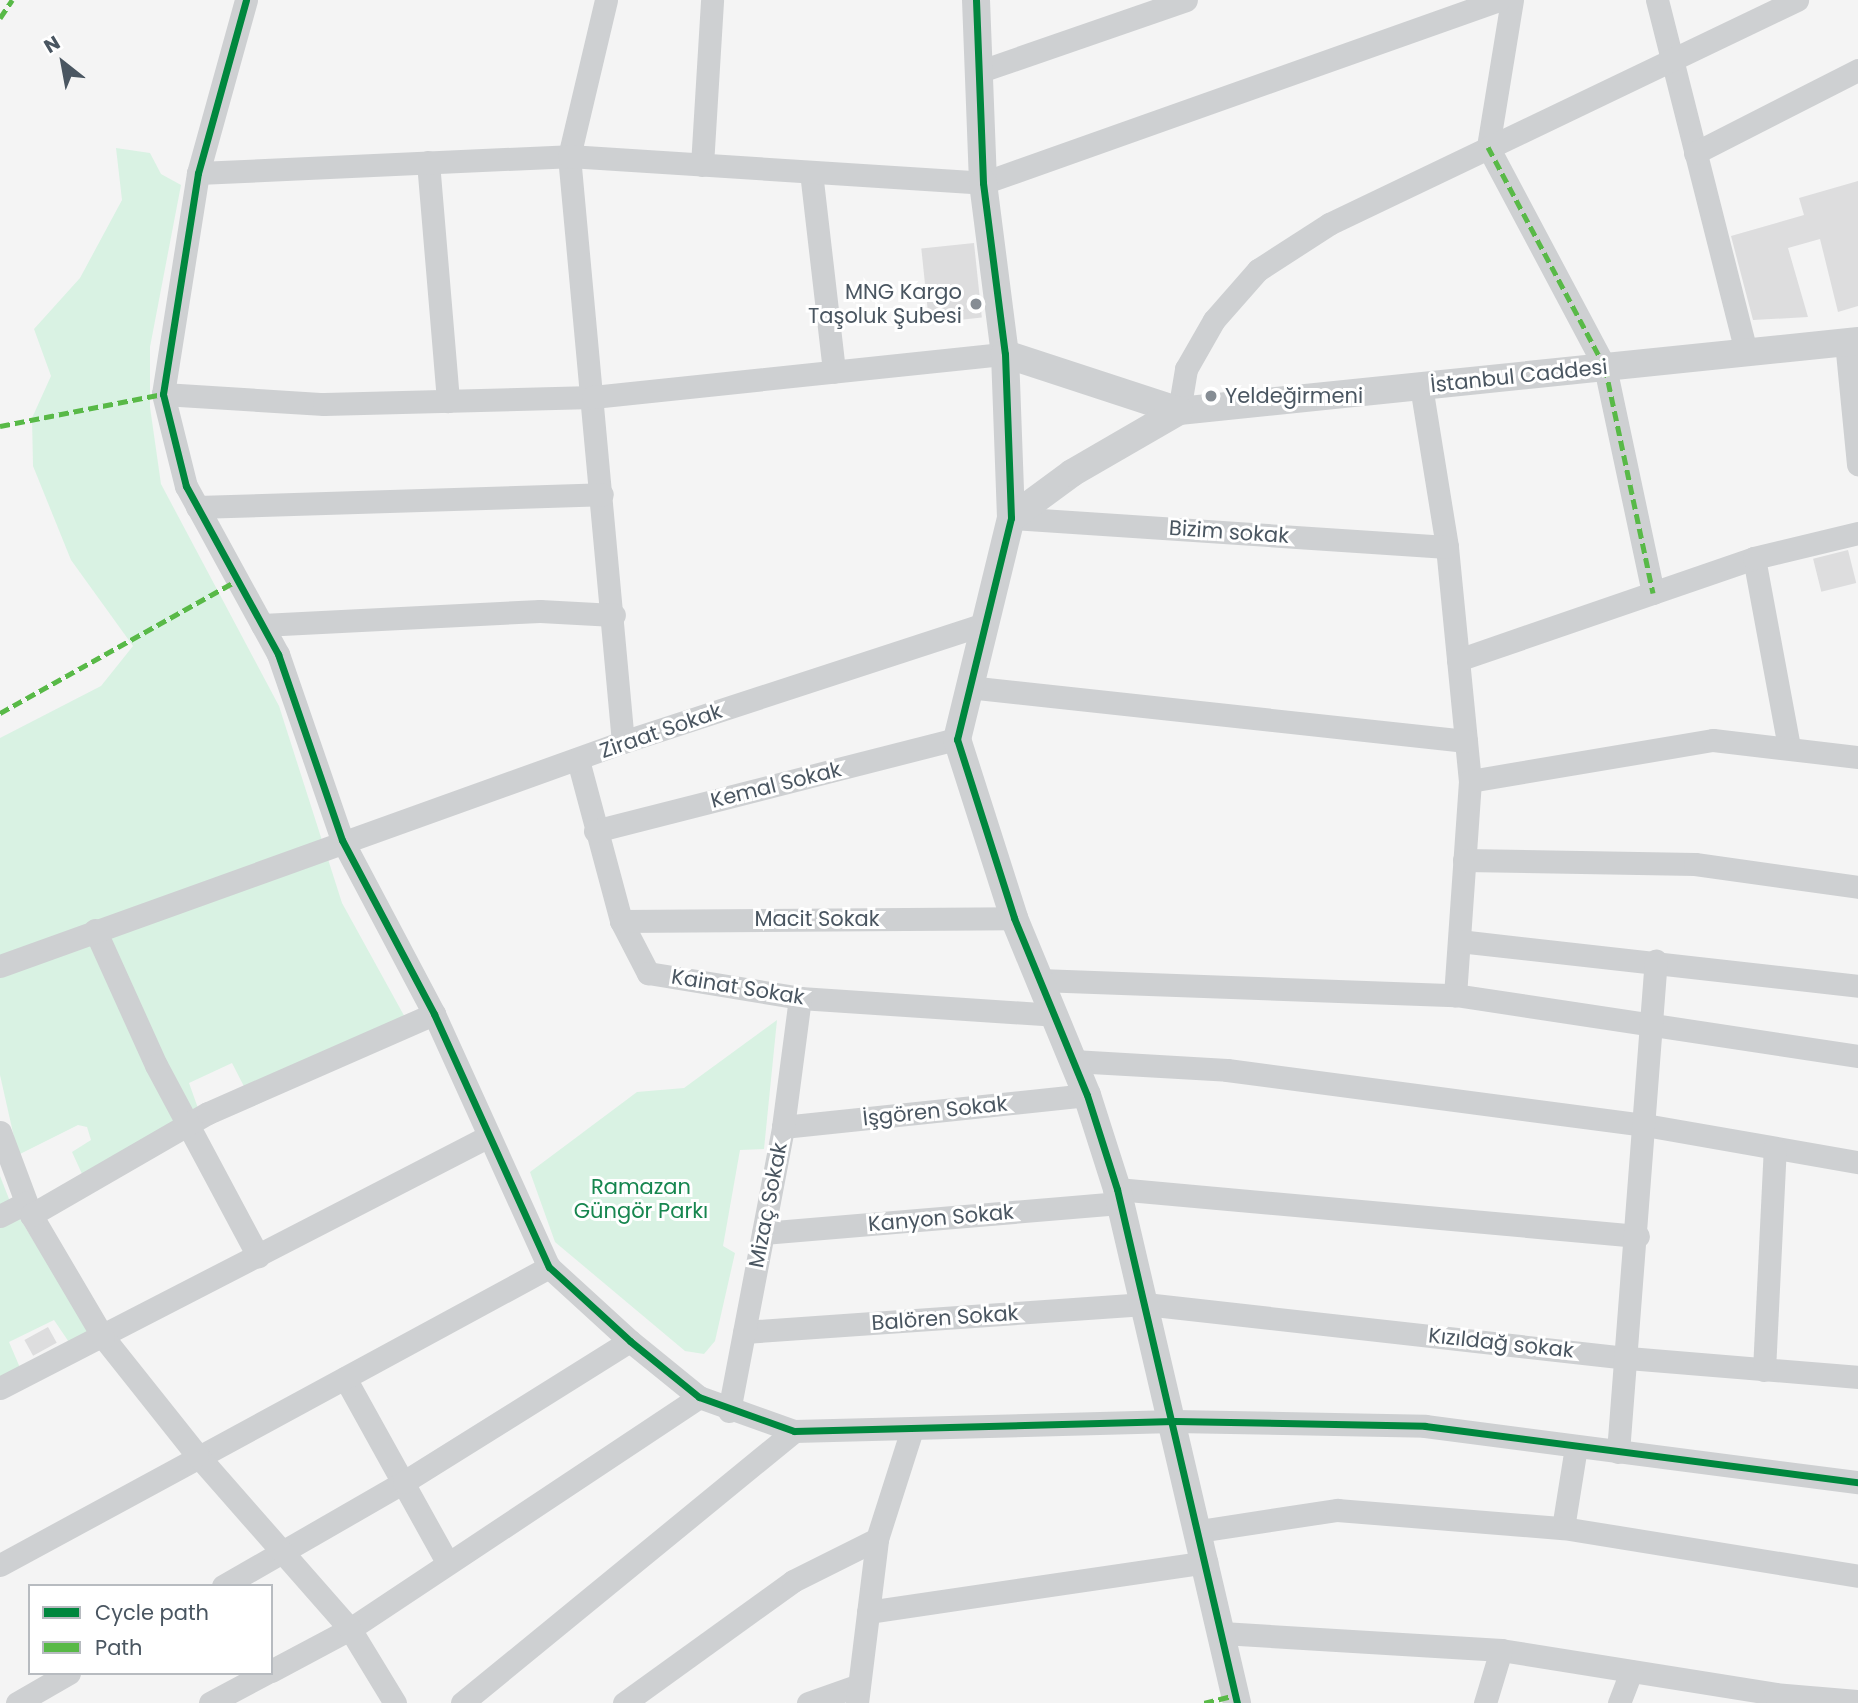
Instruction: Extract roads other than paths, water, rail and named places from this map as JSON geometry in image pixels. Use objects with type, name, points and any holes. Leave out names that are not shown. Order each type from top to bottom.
[{"type":"street","points":[[246,0],[198,173],[163,394],[186,486],[278,654],[342,840],[434,1014],[549,1267],[630,1341],[699,1397],[729,1411],[794,1431],[1174,1421],[1425,1426],[1858,1482]]},
{"type":"street","points":[[606,0],[569,156],[603,494],[623,742]]},
{"type":"street","points":[[702,165],[712,0]]},
{"type":"street","points":[[976,0],[983,183],[1005,354],[1011,517],[982,625],[957,739],[1014,918],[1087,1095],[1119,1196],[1174,1421],[1237,1703]]},
{"type":"street","points":[[978,72],[1186,0]]},
{"type":"street","points":[[198,173],[569,156],[983,183],[1499,0]]},
{"type":"street","points":[[1511,0],[1488,147],[1605,367],[1653,593]]},
{"type":"street","points":[[1657,0],[1668,59],[1746,352]]},
{"type":"street","points":[[1179,411],[1186,369],[1214,320],[1258,270],[1329,224],[1668,59],[1797,0]]},
{"type":"street","points":[[1695,153],[1858,70]]},
{"type":"street","points":[[428,162],[447,401]]},
{"type":"street","points":[[811,172],[834,372]]},
{"type":"street","points":[[1852,341],[1858,464]]},
{"type":"street","name":"İstanbul Caddesi","points":[[1179,411],[1852,341]]},
{"type":"street","points":[[163,394],[324,404],[593,397],[1005,354],[1179,411]]},
{"type":"street","points":[[1421,386],[1447,547],[1470,781],[1455,995]]},
{"type":"street","points":[[1011,517],[1072,473],[1179,411]]},
{"type":"street","points":[[197,507],[603,494]]},
{"type":"street","name":"Bizim sokak","points":[[1011,517],[1447,547]]},
{"type":"street","points":[[1458,660],[1754,558],[1858,533]]},
{"type":"street","points":[[1754,558],[1789,746]]},
{"type":"street","points":[[262,625],[540,611],[614,615]]},
{"type":"street","name":"Ziraat Sokak","points":[[0,966],[342,840],[578,760],[623,742],[982,625]]},
{"type":"street","points":[[968,687],[1466,741]]},
{"type":"street","name":"Kemal Sokak","points":[[595,831],[957,739]]},
{"type":"street","points":[[1470,781],[1713,740],[1789,746],[1858,757]]},
{"type":"street","name":"Kainat Sokak","points":[[578,760],[621,921],[648,973],[800,998],[1054,1015]]},
{"type":"street","points":[[1464,859],[1695,864],[1858,887]]},
{"type":"street","name":"Macit Sokak","points":[[621,921],[1014,918]]},
{"type":"street","points":[[95,930],[187,1125],[258,1256]]},
{"type":"street","points":[[1459,941],[1656,960],[1858,986]]},
{"type":"street","points":[[1618,1452],[1638,1236],[1656,960]]},
{"type":"street","points":[[1039,979],[1455,995],[1858,1056]]},
{"type":"street","name":"Mizaç Sokak","points":[[729,1411],[783,1127],[800,998]]},
{"type":"street","points":[[0,1216],[29,1209],[187,1125],[434,1014]]},
{"type":"street","points":[[1073,1061],[1227,1070],[1645,1125],[1858,1162]]},
{"type":"street","name":"İşgören Sokak","points":[[783,1127],[1087,1095]]},
{"type":"street","points":[[0,1132],[29,1209],[103,1337],[197,1455],[286,1550],[350,1629],[395,1703]]},
{"type":"street","points":[[0,1388],[489,1136]]},
{"type":"street","points":[[1764,1370],[1775,1148]]},
{"type":"street","name":"Kanyon Sokak","points":[[763,1233],[1119,1196],[1638,1236]]},
{"type":"street","points":[[0,1565],[197,1455],[549,1267]]},
{"type":"street","name":"Kızıldağ sokak","points":[[1145,1304],[1628,1357],[1858,1377]]},
{"type":"street","name":"Balören Sokak","points":[[744,1332],[1145,1304]]},
{"type":"street","points":[[226,1584],[404,1482],[630,1341]]},
{"type":"street","points":[[345,1378],[447,1562]]},
{"type":"street","points":[[273,1670],[350,1629],[699,1397]]},
{"type":"street","points":[[808,1703],[858,1694],[877,1539],[912,1429]]},
{"type":"street","points":[[461,1703],[794,1431]]},
{"type":"street","points":[[1563,1528],[1576,1447]]},
{"type":"street","points":[[1199,1531],[1337,1510],[1563,1528],[1858,1576]]},
{"type":"street","points":[[624,1703],[793,1581],[877,1539]]},
{"type":"street","points":[[868,1612],[1206,1562]]},
{"type":"street","points":[[1222,1633],[1502,1650],[1774,1698],[1858,1701]]},
{"type":"street","points":[[1485,1703],[1502,1650]]},
{"type":"street","points":[[1619,1703],[1631,1671]]},
{"type":"street","points":[[16,1703],[65,1675]]},
{"type":"street","points":[[210,1703],[262,1675]]},
{"type":"place","name":"MNG Kargo Taşoluk Şubesi","points":[[976,304]]},
{"type":"place","name":"Yeldeğirmeni","points":[[1211,396]]},
{"type":"park label","name":"Ramazan Güngör Parkı","points":[[641,1199]]}]
